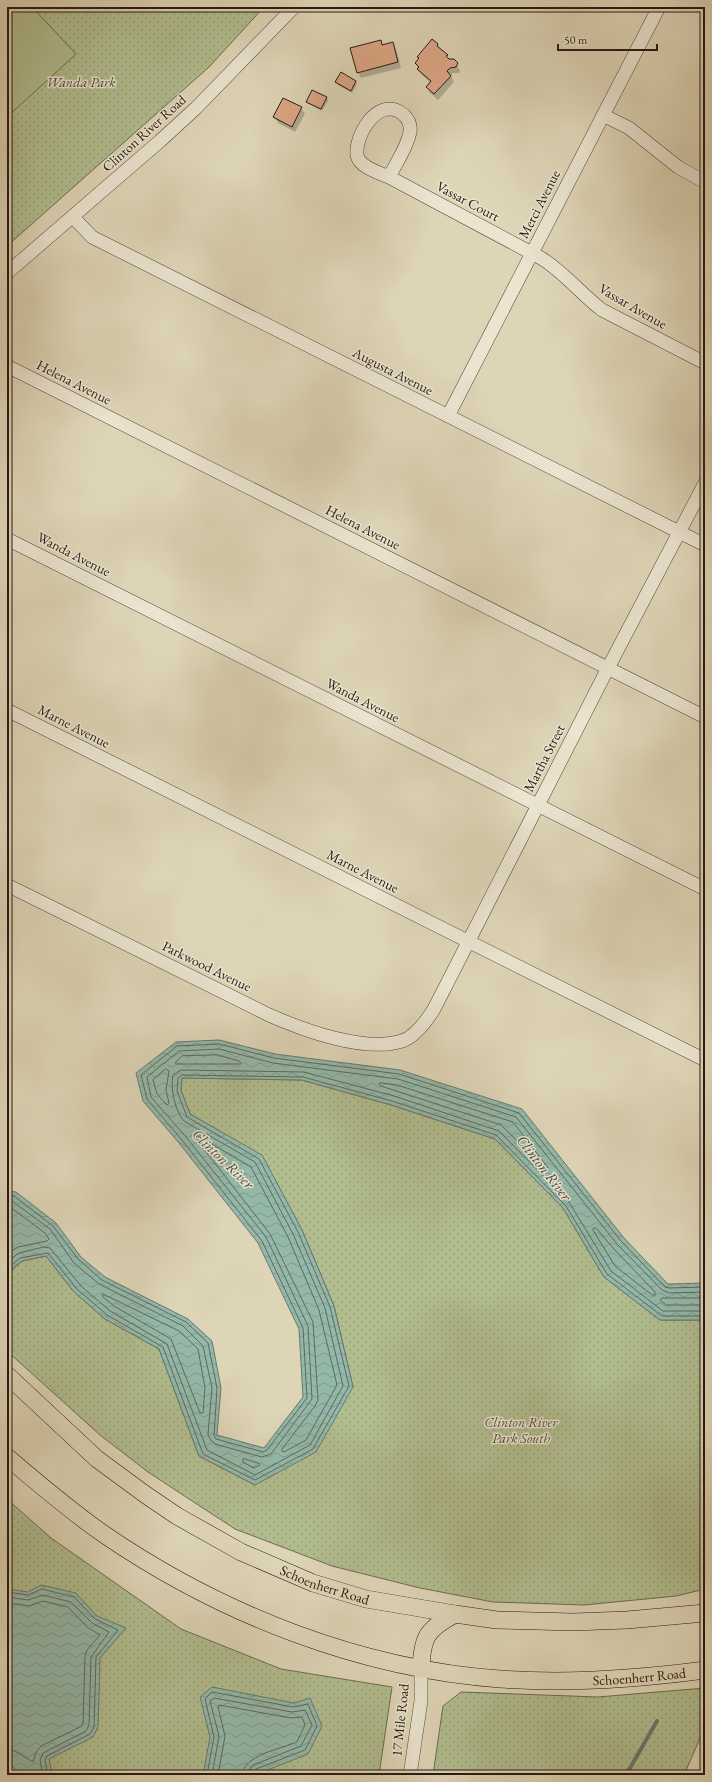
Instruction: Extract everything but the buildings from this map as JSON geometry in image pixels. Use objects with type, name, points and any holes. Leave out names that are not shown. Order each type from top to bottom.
[{"type":"main road","name":"Schoenherr Road","points":[[7,1375],[97,1459],[121,1478],[178,1516],[241,1552],[313,1583],[344,1594],[497,1620],[573,1622],[627,1620],[705,1613]]},
{"type":"main road","name":"Schoenherr Road","points":[[7,1457],[58,1500],[104,1534],[169,1575],[242,1612],[318,1641],[421,1669],[500,1679],[556,1681],[616,1680],[705,1670]]},
{"type":"main road","points":[[421,1669],[422,1649],[430,1631],[440,1622],[455,1614]]},
{"type":"street","name":"Clinton River Road","points":[[7,274],[196,108],[294,7]]},
{"type":"street","name":"Merci Avenue","points":[[448,416],[659,7]]},
{"type":"street","name":"Vassar Court","points":[[389,177],[405,146],[410,131],[409,123],[406,117],[400,112],[387,109],[380,110],[368,122],[358,144],[357,153],[360,161],[372,169],[532,253]]},
{"type":"street","points":[[603,115],[629,128],[678,167],[705,182]]},
{"type":"street","name":"Augusta Avenue","points":[[72,217],[92,237],[705,545]]},
{"type":"street","name":"Vassar Avenue","points":[[532,253],[560,271],[587,298],[602,310],[705,363]]},
{"type":"street","name":"Helena Avenue","points":[[7,366],[705,717]]},
{"type":"street","name":"Martha Street","points":[[403,1041],[428,1018],[434,1009],[608,668],[705,483]]},
{"type":"street","name":"Wanda Avenue","points":[[7,539],[705,890]]},
{"type":"street","name":"Marne Avenue","points":[[7,710],[705,1060]]},
{"type":"street","name":"Parkwood Avenue","points":[[7,885],[269,1015],[302,1029],[333,1038],[363,1043],[403,1041]]},
{"type":"street","name":"17 Mile Road","points":[[410,1775],[420,1701],[421,1669]]},
{"type":"green space","name":"Wanda Park","points":[[7,7],[264,7],[209,67],[7,246]]},
{"type":"green space","points":[[7,7],[32,7],[76,54],[7,117]]},
{"type":"green space","name":"Clinton River Park South","points":[[182,1078],[302,1080],[391,1105],[495,1139],[563,1208],[604,1277],[660,1320],[705,1320],[705,1589],[676,1596],[584,1605],[493,1602],[420,1588],[332,1566],[235,1529],[148,1472],[100,1435],[7,1351],[7,1274],[22,1261],[46,1256],[74,1292],[105,1319],[159,1349],[199,1456],[255,1485],[353,1387],[334,1306],[302,1230],[262,1156],[190,1114],[181,1090]]},
{"type":"green space","points":[[7,1499],[51,1538],[181,1629],[281,1669],[392,1687],[379,1775],[7,1775]]},
{"type":"green space","points":[[705,1688],[705,1727],[684,1775],[433,1775],[443,1706],[461,1692],[598,1697]]},
{"type":"water","name":"Clinton River","points":[[219,1040],[275,1054],[400,1070],[522,1109],[624,1238],[668,1284],[705,1283],[705,1320],[660,1320],[604,1277],[563,1208],[495,1139],[391,1105],[302,1080],[182,1078],[181,1090],[190,1114],[262,1155],[302,1230],[334,1306],[353,1387],[316,1452],[255,1485],[199,1456],[159,1349],[105,1319],[74,1292],[46,1256],[22,1261],[7,1274],[7,1191],[16,1192],[56,1223],[81,1257],[105,1277],[188,1319],[212,1341],[221,1388],[217,1435],[264,1448],[303,1397],[299,1329],[258,1243],[179,1143],[143,1101],[136,1073],[176,1042]]},
{"type":"water","points":[[41,1585],[76,1593],[97,1616],[126,1628],[100,1658],[98,1727],[93,1737],[49,1759],[52,1773],[55,1775],[24,1775],[7,1763],[7,1589],[28,1592]]},
{"type":"water","points":[[212,1687],[294,1703],[310,1698],[322,1726],[308,1754],[255,1775],[203,1775],[210,1737],[200,1697]]},
{"type":"waterway","points":[[626,1775],[657,1721]]}]
